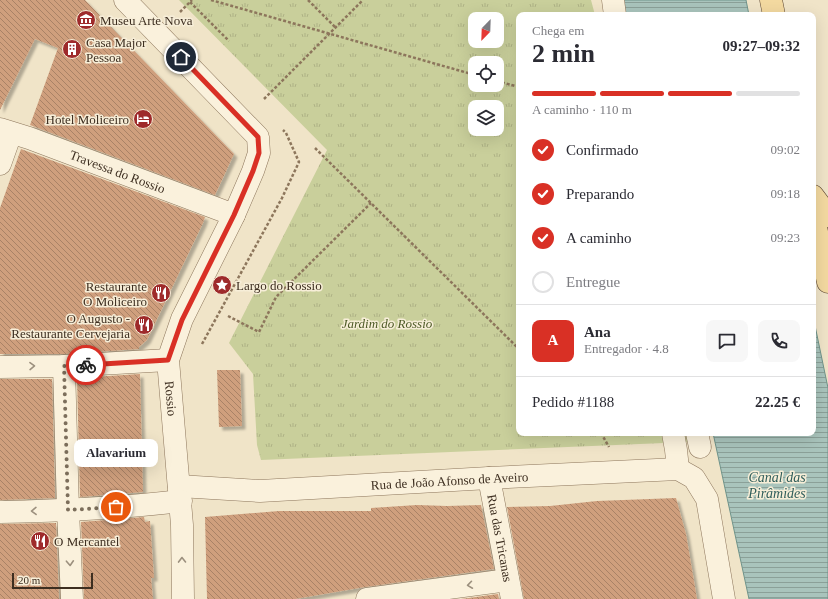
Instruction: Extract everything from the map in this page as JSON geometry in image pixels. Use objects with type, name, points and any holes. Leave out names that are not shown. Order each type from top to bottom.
[{"type":"main road","points":[[771,0],[773,12]]},
{"type":"main road","points":[[816,200],[828,216]]},
{"type":"main road","points":[[816,228],[828,282]]},
{"type":"street","name":"Rossio","points":[[125,0],[258,137],[259,153],[253,171],[234,215],[182,320],[168,360],[180,494],[183,599]]},
{"type":"street","points":[[613,0],[615,12]]},
{"type":"street","points":[[0,164],[5,131]]},
{"type":"street","name":"Travessa do Rossio","points":[[5,131],[29,138],[234,215]]},
{"type":"street","points":[[0,367],[64,366],[168,360]]},
{"type":"street","points":[[64,366],[72,599]]},
{"type":"street","points":[[674,436],[678,470],[694,478],[707,499],[724,599]]},
{"type":"street","name":"Rua de João Afonso de Aveiro","points":[[0,512],[68,510],[147,505],[180,494],[678,470]]},
{"type":"street","name":"Rua das Tricanas","points":[[489,478],[510,590]]},
{"type":"street","points":[[367,599],[510,590]]},
{"type":"path","points":[[211,0],[468,73]]},
{"type":"path","points":[[308,0],[336,28]]},
{"type":"path","points":[[264,99],[363,0]]},
{"type":"path","points":[[180,12],[191,1],[229,42]]},
{"type":"path","points":[[504,83],[516,86]]},
{"type":"path","points":[[315,148],[516,346]]},
{"type":"path","points":[[228,316],[259,332],[276,297],[371,203]]},
{"type":"path","points":[[603,436],[612,451]]},
{"type":"green space","name":"Jardim do Rossio","points":[[179,0],[591,0],[594,12],[516,12],[516,436],[687,436],[688,442],[261,460],[257,445],[253,374],[229,343],[327,150]]},
{"type":"water","points":[[623,0],[746,0],[748,12],[625,12]]},
{"type":"water","name":"Canal das Pirâmides","points":[[816,330],[828,388],[828,599],[749,599],[714,436],[816,436]]},
{"type":"building","points":[[0,0],[85,0],[234,154],[215,195],[30,125],[58,48],[35,39],[0,110]]},
{"type":"building","points":[[21,149],[205,217],[147,340],[139,347],[139,349],[64,354],[0,354],[0,208]]},
{"type":"building","points":[[217,370],[240,370],[242,426],[219,427]]},
{"type":"building","points":[[140,374],[143,492],[80,497],[77,378]]},
{"type":"building","points":[[0,379],[52,379],[55,498],[0,500]]},
{"type":"building","points":[[676,498],[686,534],[697,599],[524,599],[507,507],[550,506],[597,501]]},
{"type":"building","points":[[417,505],[481,505],[494,569],[365,587],[295,599],[207,599],[205,517],[279,511],[371,511],[371,508]]},
{"type":"building","points":[[144,517],[145,522],[150,521],[154,578],[151,578],[153,599],[84,599],[81,522]]},
{"type":"building","points":[[56,523],[59,599],[0,599],[0,524]]},
{"type":"building","points":[[498,594],[499,599],[461,599]]},
{"type":"way so far","points":[[86,365],[64,366],[68,510],[116,507]]},
{"type":"place","name":"Museu Arte Nova","points":[[86,20]]},
{"type":"place","name":"Casa Major Pessoa","points":[[72,49]]},
{"type":"place","name":"Hotel Moliceiro","points":[[143,119]]},
{"type":"place","name":"Largo do Rossio","points":[[222,285]]},
{"type":"place","name":"Restaurante O Moliceiro","points":[[161,293]]},
{"type":"place","name":"O Augusto - Restaurante Cervejaria","points":[[144,325]]},
{"type":"place","name":"Alavarium","points":[[116,507]]},
{"type":"place","name":"O Mercantel","points":[[40,541]]},
{"type":"route","points":[[86,365],[168,360],[182,320],[234,215],[259,153],[258,137],[181,57]]}]
